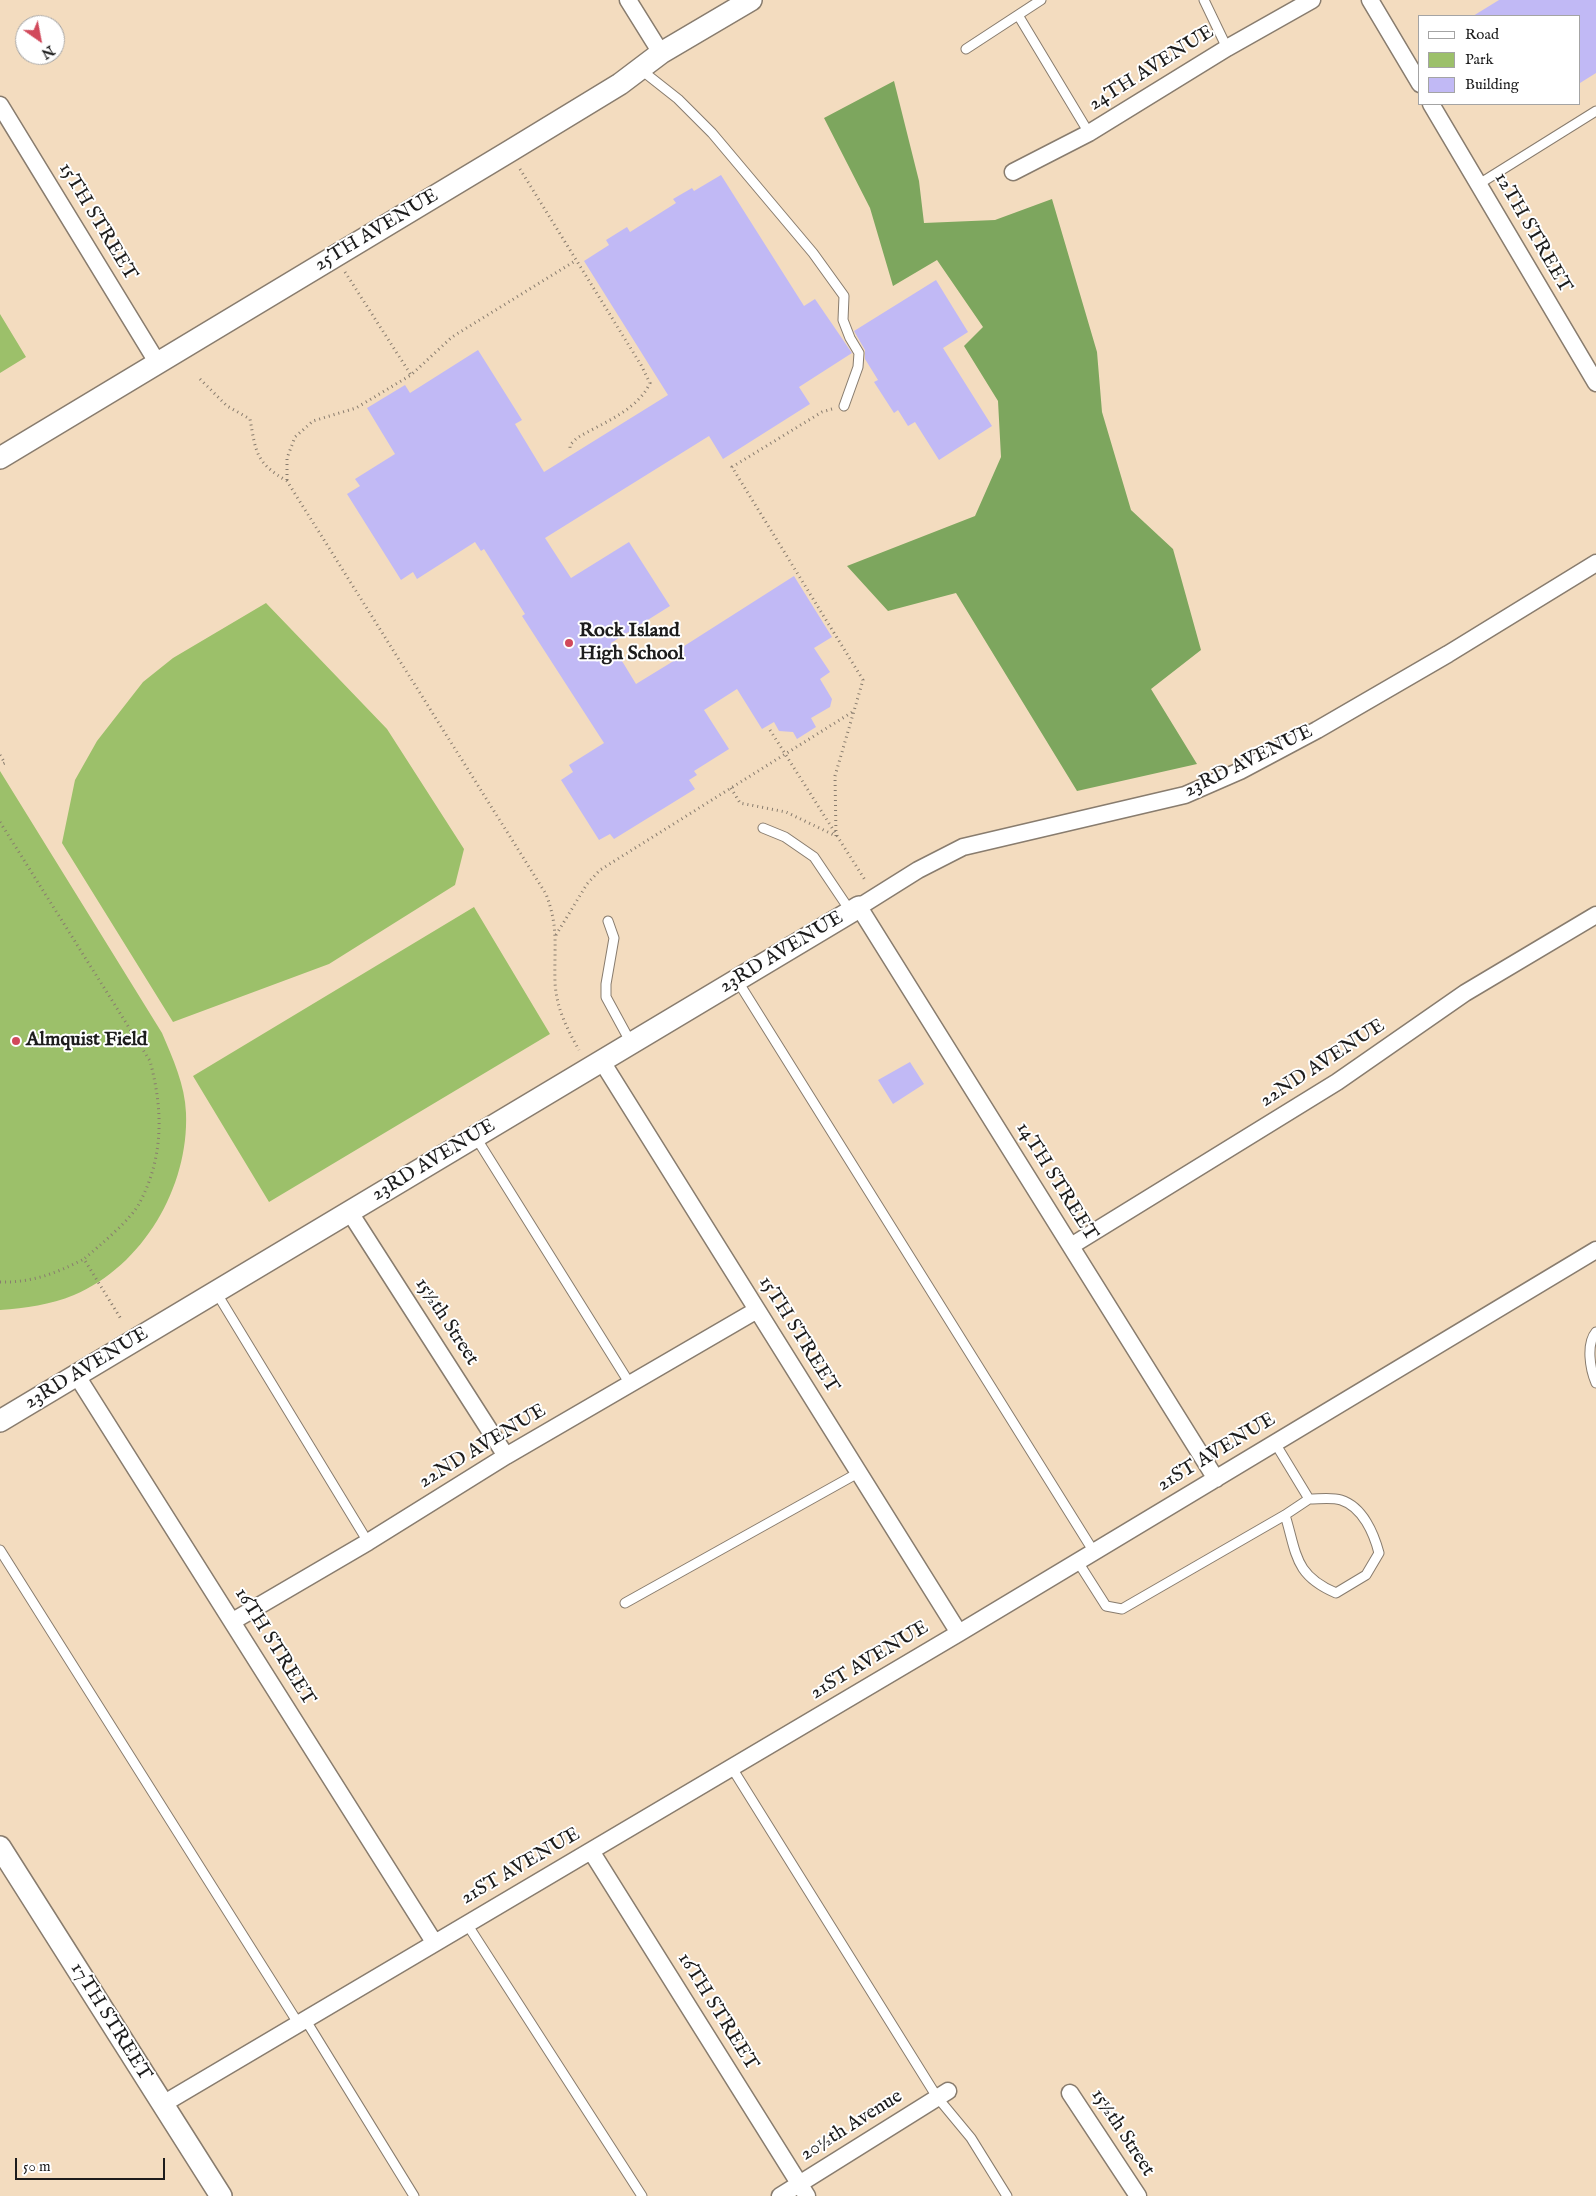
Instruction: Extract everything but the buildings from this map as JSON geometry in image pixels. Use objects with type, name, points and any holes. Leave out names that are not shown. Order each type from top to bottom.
[{"type":"street","points":[[628,0],[661,53]]},
{"type":"street","name":"25TH AVENUE","points":[[0,458],[620,84],[661,53],[751,0]]},
{"type":"street","name":"24TH AVENUE","points":[[1014,172],[1089,133],[1227,48],[1312,0]]},
{"type":"street","points":[[1370,0],[1418,81]]},
{"type":"street","name":"12TH STREET","points":[[1432,105],[1596,383]]},
{"type":"street","name":"15TH STREET","points":[[0,106],[157,362]]},
{"type":"street","name":"23RD AVENUE","points":[[0,1421],[855,910],[918,870],[963,847],[1185,795],[1240,771],[1316,730],[1448,654],[1596,562]]},
{"type":"street","name":"14TH STREET","points":[[855,910],[1071,1246],[1216,1479]]},
{"type":"street","name":"22ND AVENUE","points":[[1071,1246],[1337,1082],[1465,993],[1596,915]]},
{"type":"street","name":"15TH STREET","points":[[602,1060],[959,1633]]},
{"type":"street","name":"15½th Street","points":[[349,1211],[506,1456]]},
{"type":"street","name":"21ST AVENUE","points":[[163,2104],[959,1633],[1596,1250]]},
{"type":"street","name":"22ND AVENUE","points":[[233,1621],[368,1542],[506,1456],[757,1310]]},
{"type":"street","name":"16TH STREET","points":[[77,1376],[434,1942]]},
{"type":"street","name":"17TH STREET","points":[[0,1847],[221,2196]]},
{"type":"street","name":"16TH STREET","points":[[591,1851],[803,2190]]},
{"type":"street","name":"15½th Street","points":[[1070,2093],[1138,2196]]},
{"type":"street","name":"20½th Avenue","points":[[780,2196],[803,2190],[942,2094]]},
{"type":"lane","points":[[966,49],[1041,0]]},
{"type":"lane","points":[[1204,0],[1227,48]]},
{"type":"lane","points":[[1018,15],[1089,133]]},
{"type":"lane","points":[[640,69],[678,99],[712,133],[813,253],[844,296],[844,320],[850,338],[859,353],[858,367],[844,406]]},
{"type":"lane","points":[[1478,184],[1596,111]]},
{"type":"lane","points":[[763,828],[785,837],[814,857],[855,910]]},
{"type":"lane","points":[[608,921],[614,938],[606,984],[606,997],[631,1043]]},
{"type":"lane","points":[[737,980],[1094,1552]]},
{"type":"lane","points":[[475,1136],[630,1384]]},
{"type":"lane","points":[[216,1292],[368,1542]]},
{"type":"lane","points":[[1596,1332],[1592,1337],[1590,1354],[1596,1383]]},
{"type":"lane","points":[[1275,1444],[1309,1499]]},
{"type":"lane","points":[[625,1603],[858,1472]]},
{"type":"lane","points":[[1078,1562],[1106,1606],[1122,1609],[1285,1515],[1309,1499],[1342,1500],[1364,1516],[1376,1541],[1379,1553],[1366,1575],[1336,1593],[1316,1585],[1296,1559],[1285,1515]]},
{"type":"lane","points":[[0,1550],[414,2196]]},
{"type":"lane","points":[[732,1768],[1007,2196]]},
{"type":"lane","points":[[466,1924],[642,2196]]},
{"type":"path","points":[[510,151],[575,261],[641,365],[650,383],[646,392],[637,402],[577,438],[570,445],[570,451]]},
{"type":"path","points":[[335,256],[412,374]]},
{"type":"path","points":[[287,481],[287,458],[295,437],[313,420],[356,408],[412,374],[452,336],[575,261]]},
{"type":"path","points":[[200,379],[228,406],[250,420],[255,448],[261,461],[269,470],[287,481],[546,894],[555,924],[555,983],[560,1008],[564,1024],[579,1050]]},
{"type":"path","points":[[836,836],[836,776],[863,680],[732,467],[822,412],[844,406]]},
{"type":"path","points":[[556,934],[587,884],[600,870],[855,710]]},
{"type":"path","points":[[770,730],[865,880]]},
{"type":"path","points":[[0,755],[5,763],[0,765]]},
{"type":"path","points":[[731,788],[740,803],[786,812],[836,836]]},
{"type":"path","points":[[0,822],[150,1061],[157,1086],[160,1135],[155,1162],[140,1203],[84,1259],[55,1274],[30,1281],[0,1282]]},
{"type":"path","points":[[84,1259],[120,1319]]},
{"type":"green space","points":[[894,81],[919,181],[924,223],[995,220],[1052,199],[1097,352],[1102,412],[1131,510],[1173,549],[1201,650],[1151,689],[1197,764],[1077,791],[956,593],[888,611],[847,566],[975,516],[1001,457],[998,401],[964,346],[983,327],[937,260],[893,286],[870,208],[824,118]]},
{"type":"green space","points":[[0,314],[26,357],[0,373]]},
{"type":"green space","points":[[266,603],[387,729],[464,849],[455,885],[329,964],[173,1022],[62,843],[75,780],[97,741],[143,682],[173,658]]},
{"type":"green space","points":[[0,771],[162,1033],[181,1082],[186,1113],[185,1141],[179,1169],[170,1195],[157,1221],[141,1244],[121,1265],[99,1282],[74,1295],[38,1306],[0,1310]]},
{"type":"green space","points":[[474,907],[550,1034],[269,1202],[193,1076]]},
{"type":"place","name":"Rock Island High School","points":[[569,643]]},
{"type":"place","name":"Almquist Field","points":[[16,1041]]}]
